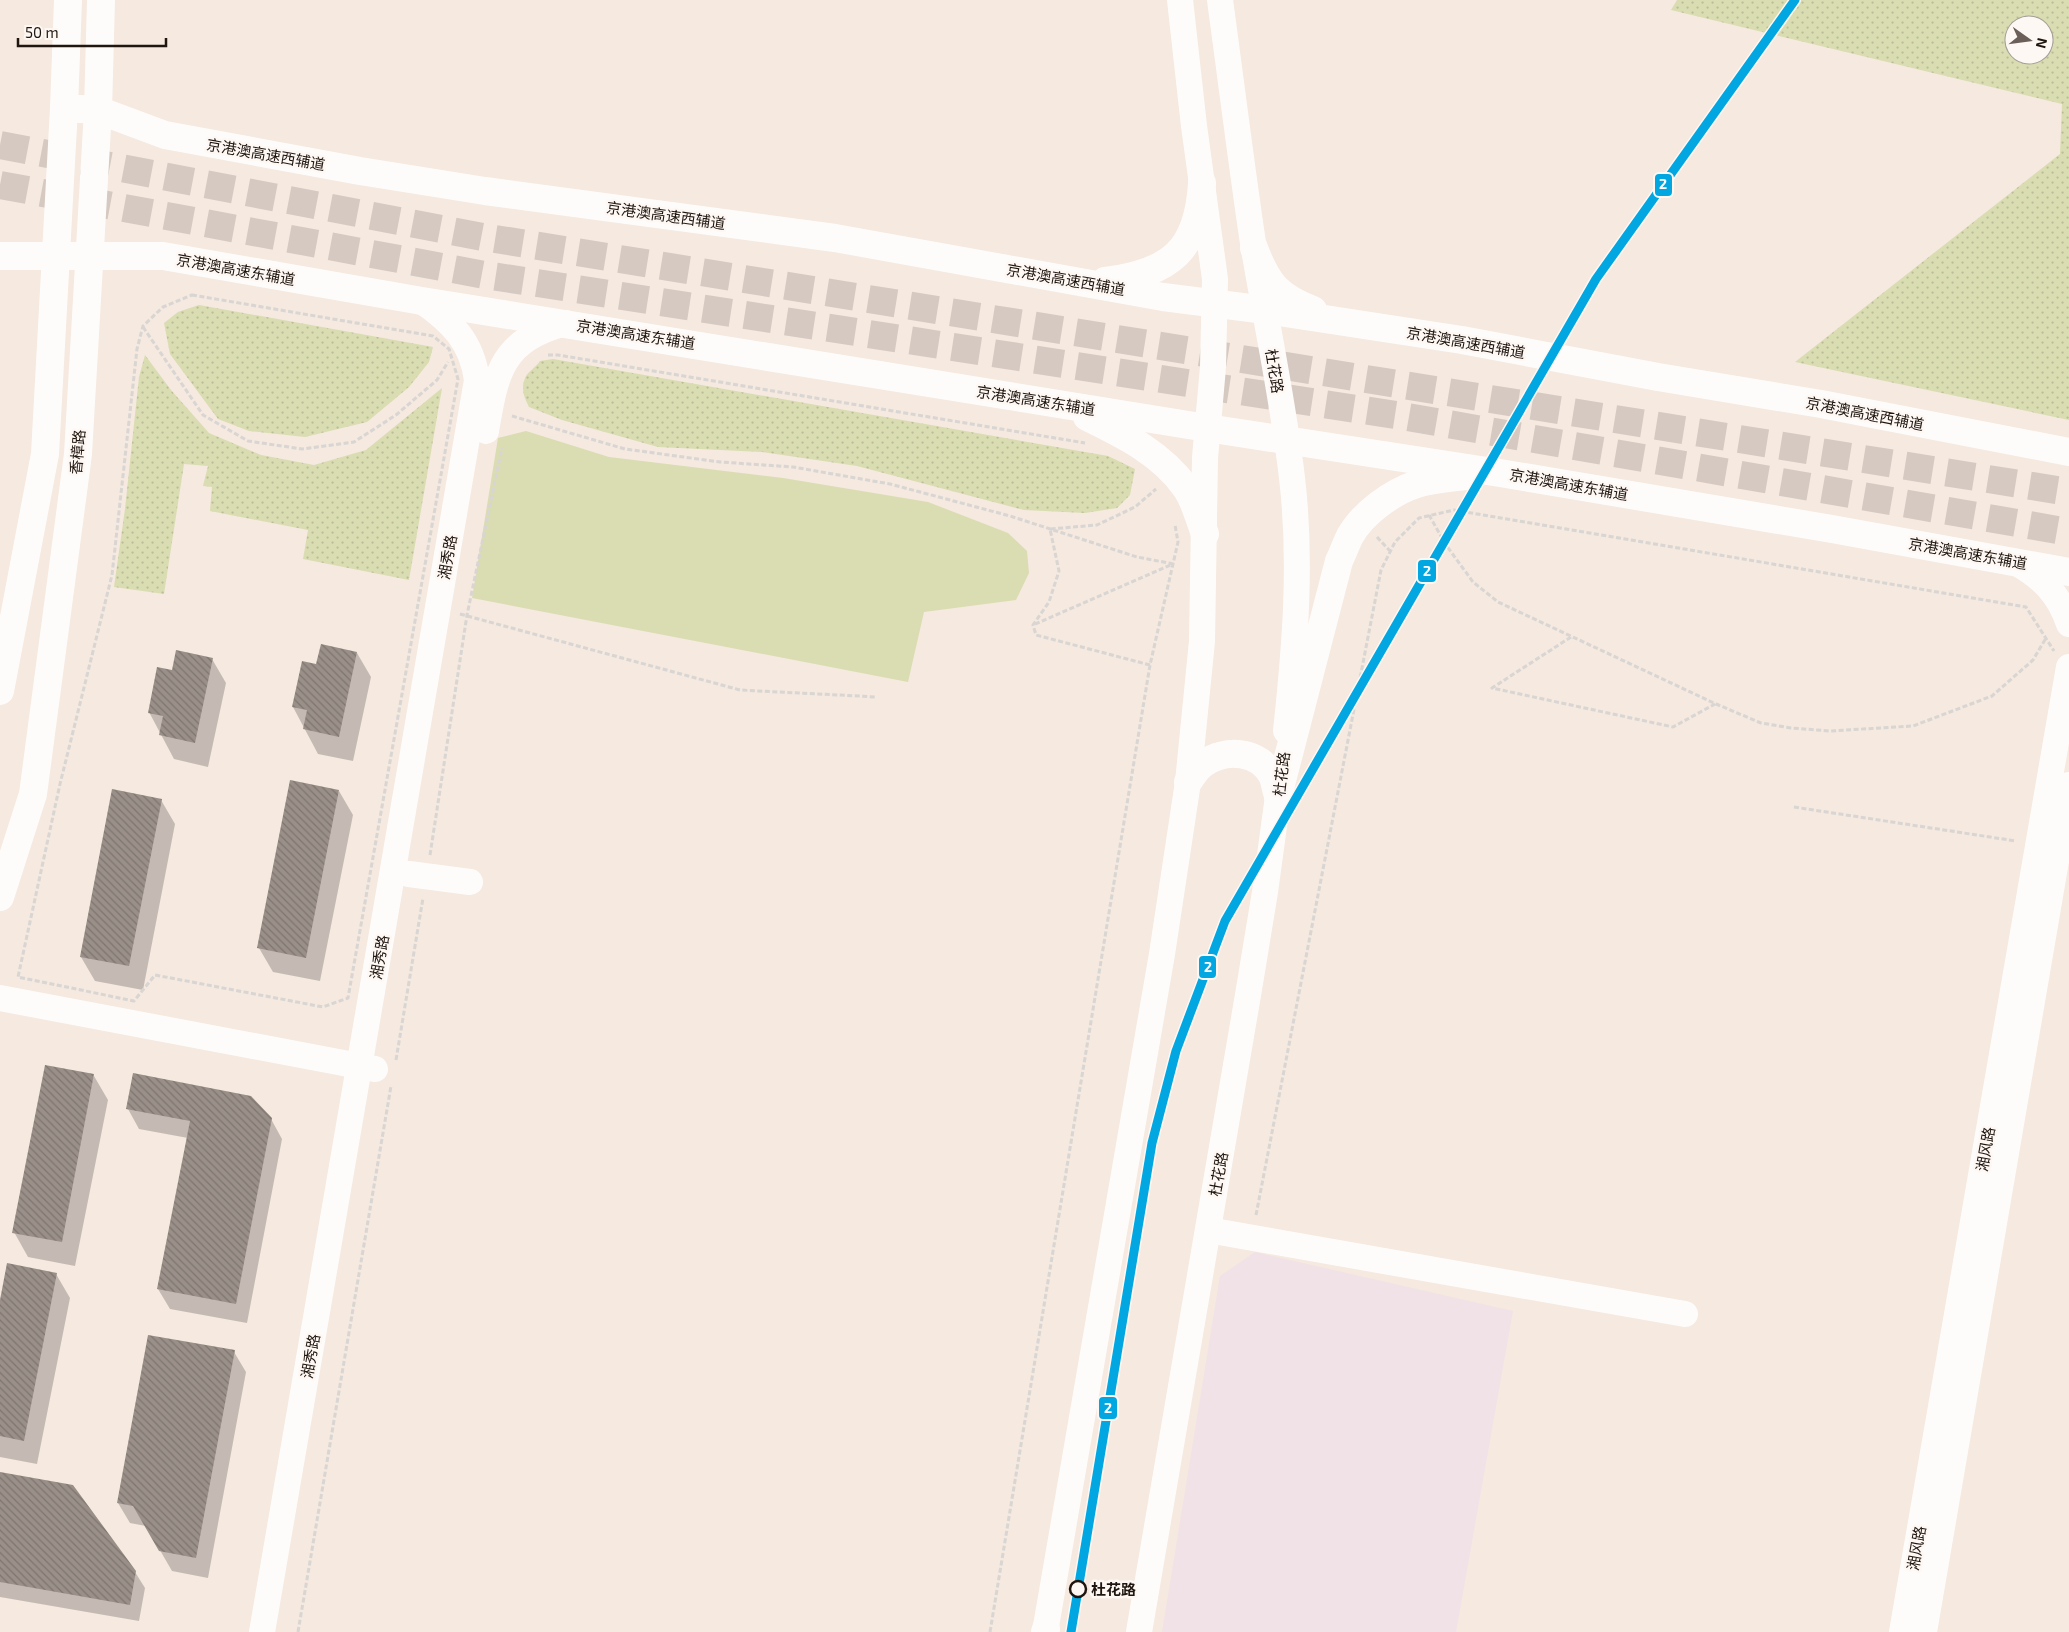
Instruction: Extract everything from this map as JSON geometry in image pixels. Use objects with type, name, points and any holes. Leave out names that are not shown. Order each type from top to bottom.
[{"type":"main road","points":[[0,692],[44,454],[64,108],[68,0]]},
{"type":"main road","name":"香樟路","points":[[0,897],[33,794],[78,454],[98,110],[101,0]]},
{"type":"main road","name":"京港澳高速西辅道","points":[[64,108],[98,110],[165,135],[360,171],[485,191],[835,238],[1216,304],[1462,340],[1658,378],[1821,404],[2069,452]]},
{"type":"main road","points":[[1082,282],[1133,276],[1156,269],[1168,262],[1190,238],[1201,204],[1202,183]]},
{"type":"main road","points":[[1254,248],[1263,271],[1272,285],[1283,295],[1310,309],[1357,324]]},
{"type":"main road","name":"京港澳高速东辅道","points":[[0,256],[163,256],[422,301],[1207,428],[1500,473],[1832,528],[2069,572]]},
{"type":"main road","points":[[1053,403],[1107,427],[1153,454],[1187,490],[1205,534]]},
{"type":"main road","points":[[1278,796],[1339,561],[1351,535],[1362,520],[1398,492],[1416,485],[1453,478],[1500,473]]},
{"type":"main road","points":[[1188,782],[1201,765],[1211,759],[1225,754],[1241,754],[1254,757],[1266,766],[1273,777],[1278,796]]},
{"type":"street","points":[[1045,1631],[1162,954],[1188,782],[1202,642],[1205,534],[1204,475],[1216,304],[1213,264],[1194,126],[1180,0]]},
{"type":"street","name":"杜花路","points":[[1140,1630],[1250,986],[1278,796],[1295,639],[1298,570],[1292,479],[1266,310],[1254,248],[1220,0]]},
{"type":"street","name":"湘秀路","points":[[262,1632],[381,1070],[477,380],[474,362],[465,342],[442,315],[422,301]]},
{"type":"street","name":"湘秀路","points":[[280,1632],[381,1070],[418,876],[460,614],[489,412],[499,372],[511,353],[522,341],[529,337],[566,323]]},
{"type":"street","points":[[2014,562],[2044,581],[2064,610],[2069,624]]},
{"type":"street","name":"湘风路","points":[[1902,1632],[2064,661]]},
{"type":"street","name":"湘风路","points":[[1924,1632],[2069,785]]},
{"type":"street","points":[[418,876],[470,882]]},
{"type":"street","points":[[0,998],[381,1070]]},
{"type":"street","points":[[1208,1230],[1685,1314]]},
{"type":"path","points":[[192,295],[433,336],[449,349],[451,357],[458,379],[348,998],[323,1007],[155,975],[134,1001],[18,977],[60,784],[112,575],[137,349],[143,326],[163,307],[192,295]]},
{"type":"path","points":[[143,326],[203,415],[248,442],[302,449],[354,442],[396,415],[437,380],[451,357]]},
{"type":"path","points":[[541,355],[558,355],[1089,444]]},
{"type":"path","points":[[489,412],[508,415],[624,450],[720,462],[793,467],[890,484],[1050,529],[1137,557],[1174,564]]},
{"type":"path","points":[[298,1632],[381,1070],[418,876],[460,614],[502,444]]},
{"type":"path","points":[[1152,481],[1161,493]]},
{"type":"path","points":[[1050,529],[1097,525],[1135,507],[1157,488]]},
{"type":"path","points":[[1251,1238],[1381,570],[1395,542],[1419,518],[1454,510],[2026,607],[2064,661]]},
{"type":"path","points":[[1429,515],[1446,545],[1473,582],[1498,602],[1716,704],[1761,722],[1790,728],[1830,731],[1913,726],[1992,696],[2033,660],[2046,638]]},
{"type":"path","points":[[990,1632],[1150,665],[1178,542],[1175,524]]},
{"type":"path","points":[[1033,625],[1049,602],[1059,571],[1050,529]]},
{"type":"path","points":[[1373,533],[1390,551]]},
{"type":"path","points":[[1033,625],[1174,564]]},
{"type":"path","points":[[460,614],[740,690],[876,697]]},
{"type":"path","points":[[1033,625],[1036,635],[1150,665]]},
{"type":"path","points":[[1572,636],[1492,688],[1673,727],[1716,704]]},
{"type":"path","points":[[1794,807],[2016,842]]},
{"type":"shaded area","points":[[1255,1252],[1513,1311],[1456,1632],[1162,1632],[1220,1276]]},
{"type":"green space","points":[[1677,0],[2069,0],[2069,420],[1795,362],[2060,154],[2062,104],[1671,10]]},
{"type":"green space","points":[[199,305],[433,347],[429,362],[409,387],[367,422],[305,437],[249,431],[218,419],[170,354],[164,323],[178,312]]},
{"type":"green space","points":[[145,355],[171,390],[209,433],[261,455],[314,465],[366,450],[442,388],[409,580],[303,559],[308,530],[210,511],[212,487],[203,486],[208,466],[184,464],[164,594],[114,587],[125,509],[139,377]]},
{"type":"green space","points":[[553,359],[1108,456],[1135,469],[1130,495],[1117,508],[1085,513],[1024,510],[857,466],[762,452],[658,447],[562,420],[529,407],[523,388],[526,376],[540,361]]},
{"type":"green space","points":[[526,431],[609,457],[783,478],[928,502],[1008,533],[1027,551],[1029,573],[1016,600],[924,612],[908,682],[472,598],[498,438]]},
{"type":"building","points":[[321,644],[357,652],[339,737],[303,729],[307,710],[292,707],[302,661],[316,664]]},
{"type":"building","points":[[176,650],[213,658],[195,743],[159,735],[163,716],[148,713],[157,667],[172,670]]},
{"type":"building","points":[[290,780],[339,790],[306,958],[257,948]]},
{"type":"building","points":[[112,789],[162,799],[129,966],[80,957]]},
{"type":"building","points":[[45,1065],[94,1074],[62,1242],[12,1233]]},
{"type":"building","points":[[133,1073],[251,1096],[272,1118],[236,1304],[157,1289],[190,1121],[126,1109]]},
{"type":"building","points":[[7,1263],[57,1273],[24,1441],[0,1436],[0,1300]]},
{"type":"building","points":[[148,1335],[235,1350],[196,1558],[159,1551],[133,1506],[117,1503]]},
{"type":"building","points":[[0,1472],[73,1485],[136,1571],[130,1605],[0,1582]]},
{"type":"tunnel","points":[[0,145],[483,237],[2069,492]]},
{"type":"tunnel","points":[[0,185],[485,275],[1402,416],[2069,532]]},
{"type":"transit line","name":"2","points":[[1071,1632],[1152,1143],[1176,1051],[1225,921],[1596,279],[1795,0]]},
{"type":"place","name":"杜花路","points":[[1078,1589]]}]
